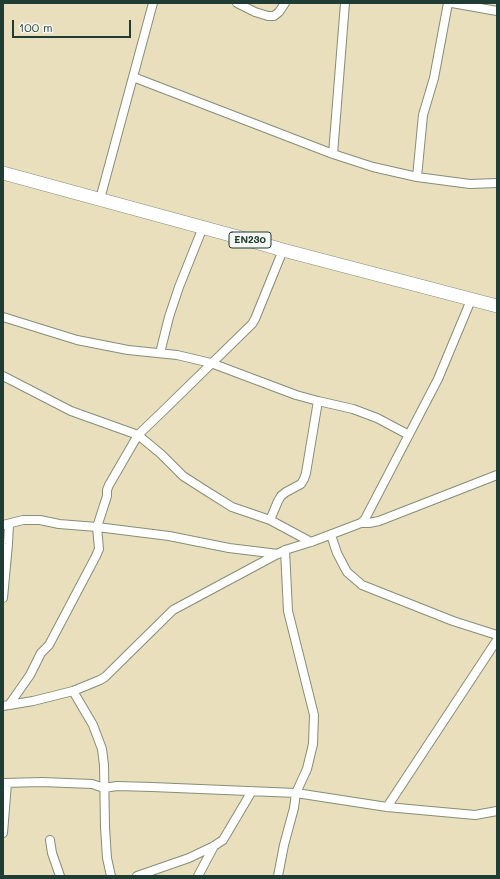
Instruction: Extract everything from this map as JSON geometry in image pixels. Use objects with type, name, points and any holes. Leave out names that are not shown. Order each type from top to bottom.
[{"type":"main road","name":"EN230","points":[[3,173],[283,250],[497,306]]},
{"type":"street","points":[[100,199],[153,3]]},
{"type":"street","points":[[237,3],[255,12],[268,16],[274,16],[280,12],[285,3]]},
{"type":"street","points":[[333,154],[345,3]]},
{"type":"street","points":[[417,177],[423,116],[434,78],[448,3]]},
{"type":"street","points":[[452,3],[497,11]]},
{"type":"street","points":[[133,77],[333,154],[373,167],[417,177],[470,184],[497,183]]},
{"type":"street","points":[[160,353],[169,317],[179,287],[203,227]]},
{"type":"street","points":[[6,705],[30,674],[41,653],[49,645],[96,556],[98,549],[98,527],[109,485],[138,435],[252,324],[283,250]]},
{"type":"street","points":[[361,523],[365,519],[438,379],[471,300]]},
{"type":"street","points":[[3,318],[77,340],[128,350],[177,355],[211,363],[296,395],[354,409],[377,418],[409,435]]},
{"type":"street","points":[[3,376],[71,411],[134,432],[161,454],[183,476],[202,488],[232,506],[270,520],[311,542]]},
{"type":"street","points":[[270,520],[281,496],[301,484],[304,479],[318,401]]},
{"type":"street","points":[[6,705],[33,701],[74,691],[100,680],[105,677],[172,610],[282,552],[361,523],[379,521],[497,475]]},
{"type":"street","points":[[3,598],[8,544],[6,524],[23,520],[40,520],[59,524],[98,527],[169,536],[229,548],[282,552]]},
{"type":"street","points":[[330,535],[347,572],[362,585],[453,621],[497,635]]},
{"type":"street","points":[[278,876],[284,844],[294,808],[296,793],[307,769],[313,744],[314,715],[288,611],[282,552]]},
{"type":"street","points":[[387,807],[497,640]]},
{"type":"street","points":[[74,691],[93,725],[102,749],[104,827],[107,858],[112,876]]},
{"type":"street","points":[[3,833],[5,783],[42,782],[92,784],[104,788],[116,786],[296,793],[387,807],[475,815],[497,811]]},
{"type":"street","points":[[137,876],[189,858],[214,846],[222,840],[252,791]]},
{"type":"street","points":[[50,840],[52,853],[60,876]]},
{"type":"street","points":[[198,876],[214,846]]}]
